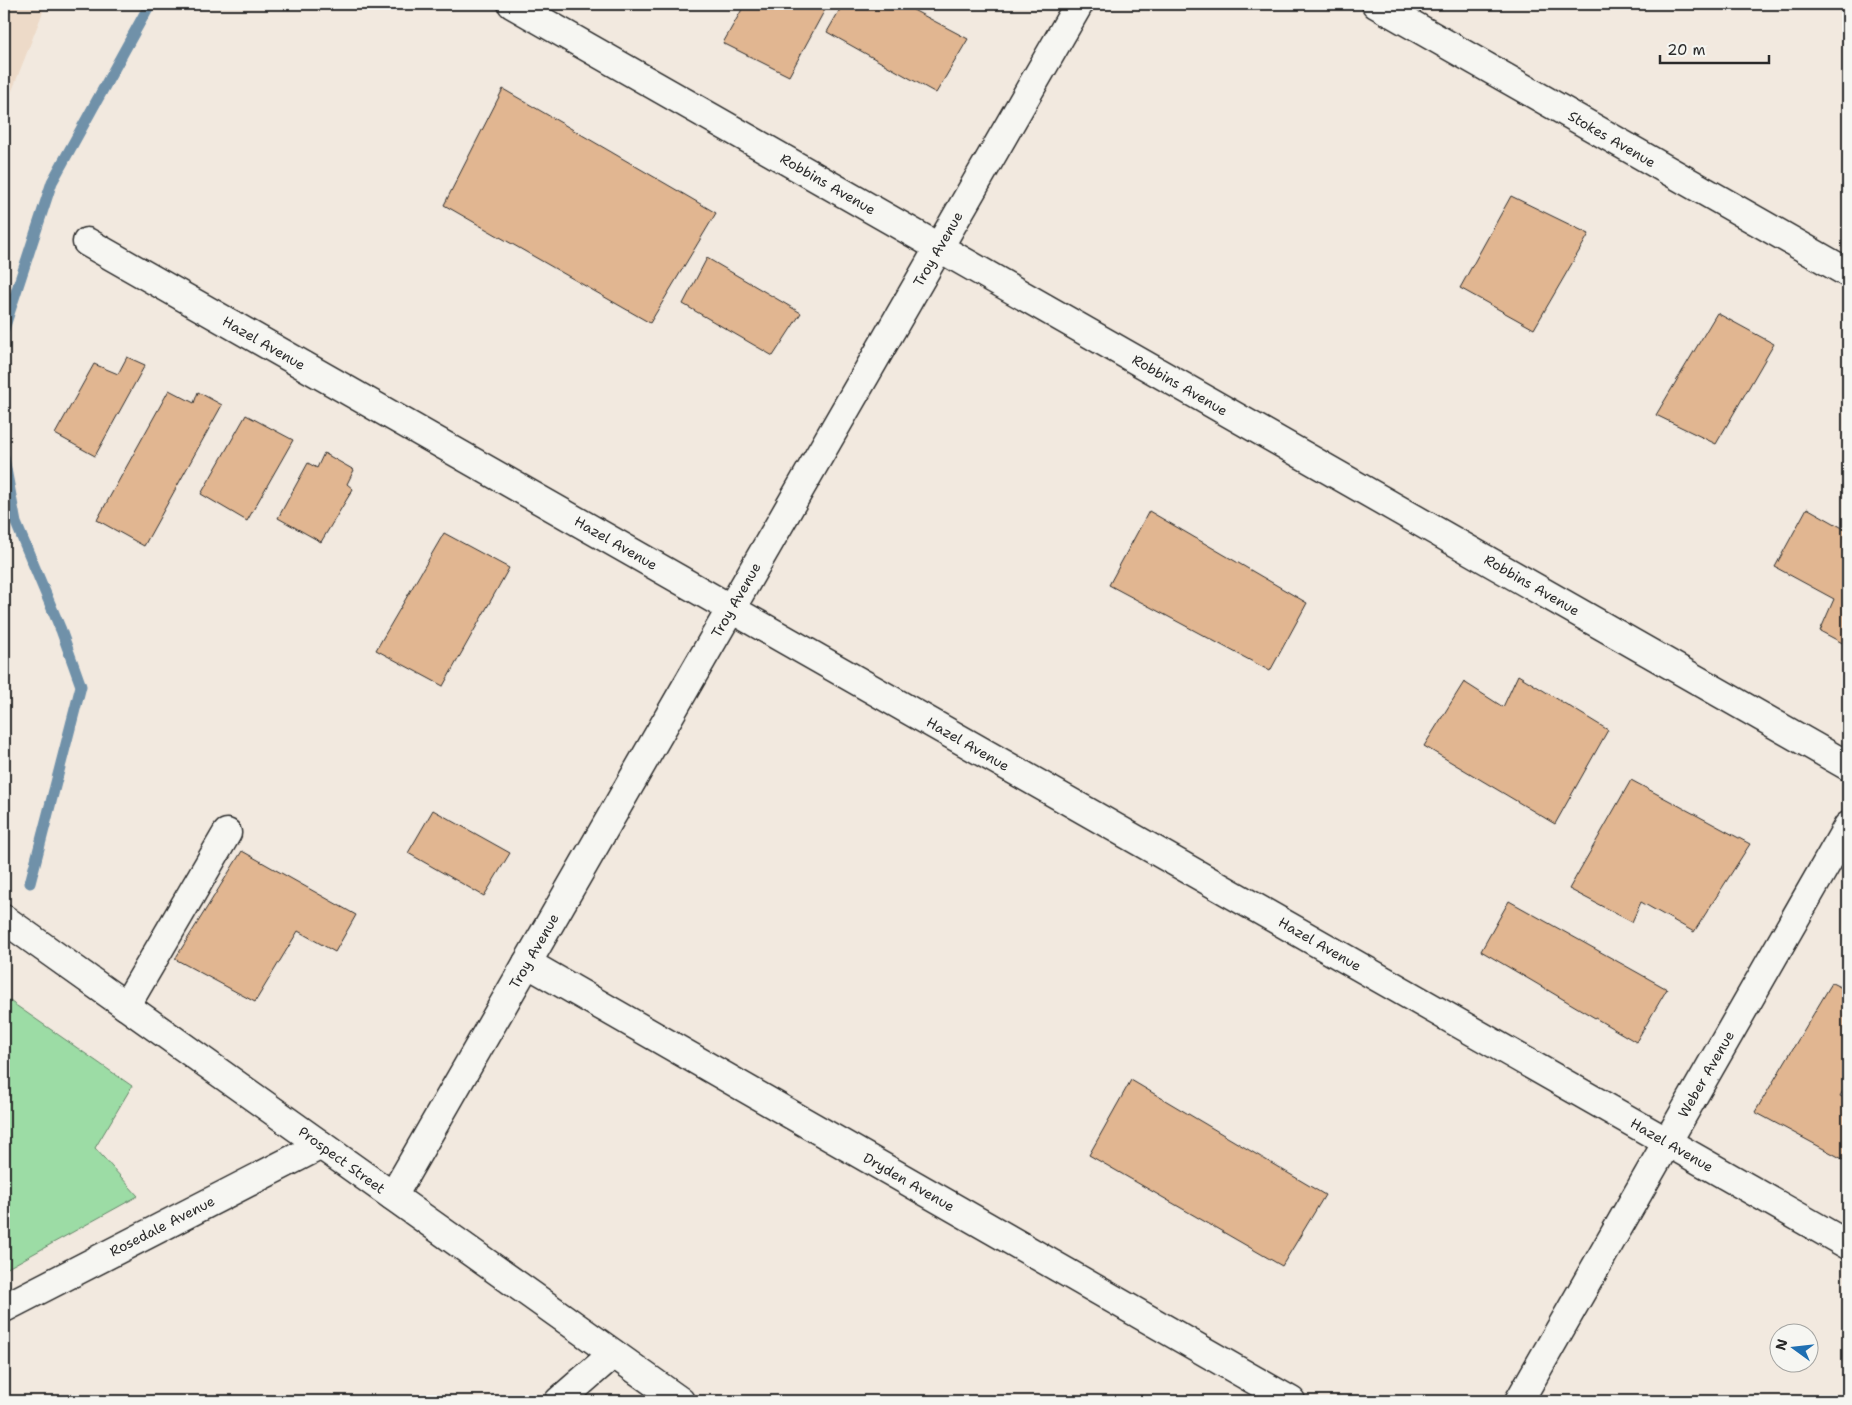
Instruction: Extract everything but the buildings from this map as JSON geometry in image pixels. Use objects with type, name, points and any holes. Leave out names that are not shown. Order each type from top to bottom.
[{"type":"street","name":"Robbins Avenue","points":[[512,4],[1848,766]]},
{"type":"street","name":"Troy Avenue","points":[[393,1196],[1079,4]]},
{"type":"street","name":"Stokes Avenue","points":[[1376,4],[1848,273]]},
{"type":"street","name":"Hazel Avenue","points":[[87,242],[1848,1245]]},
{"type":"street","name":"Weber Avenue","points":[[1518,1401],[1848,826]]},
{"type":"street","points":[[126,1006],[227,834]]},
{"type":"street","name":"Prospect Street","points":[[4,919],[680,1401]]},
{"type":"street","name":"Dryden Avenue","points":[[527,964],[1291,1401]]},
{"type":"street","name":"Rosedale Avenue","points":[[4,1308],[321,1145]]},
{"type":"street","points":[[559,1401],[614,1354]]},
{"type":"shaded area","points":[[4,4],[46,4],[4,111]]},
{"type":"green space","points":[[4,997],[132,1086],[95,1148],[138,1196],[4,1270]]},
{"type":"waterway","points":[[4,329],[52,182],[150,4]]},
{"type":"waterway","points":[[4,458],[16,523],[61,630],[81,686],[30,883]]}]
